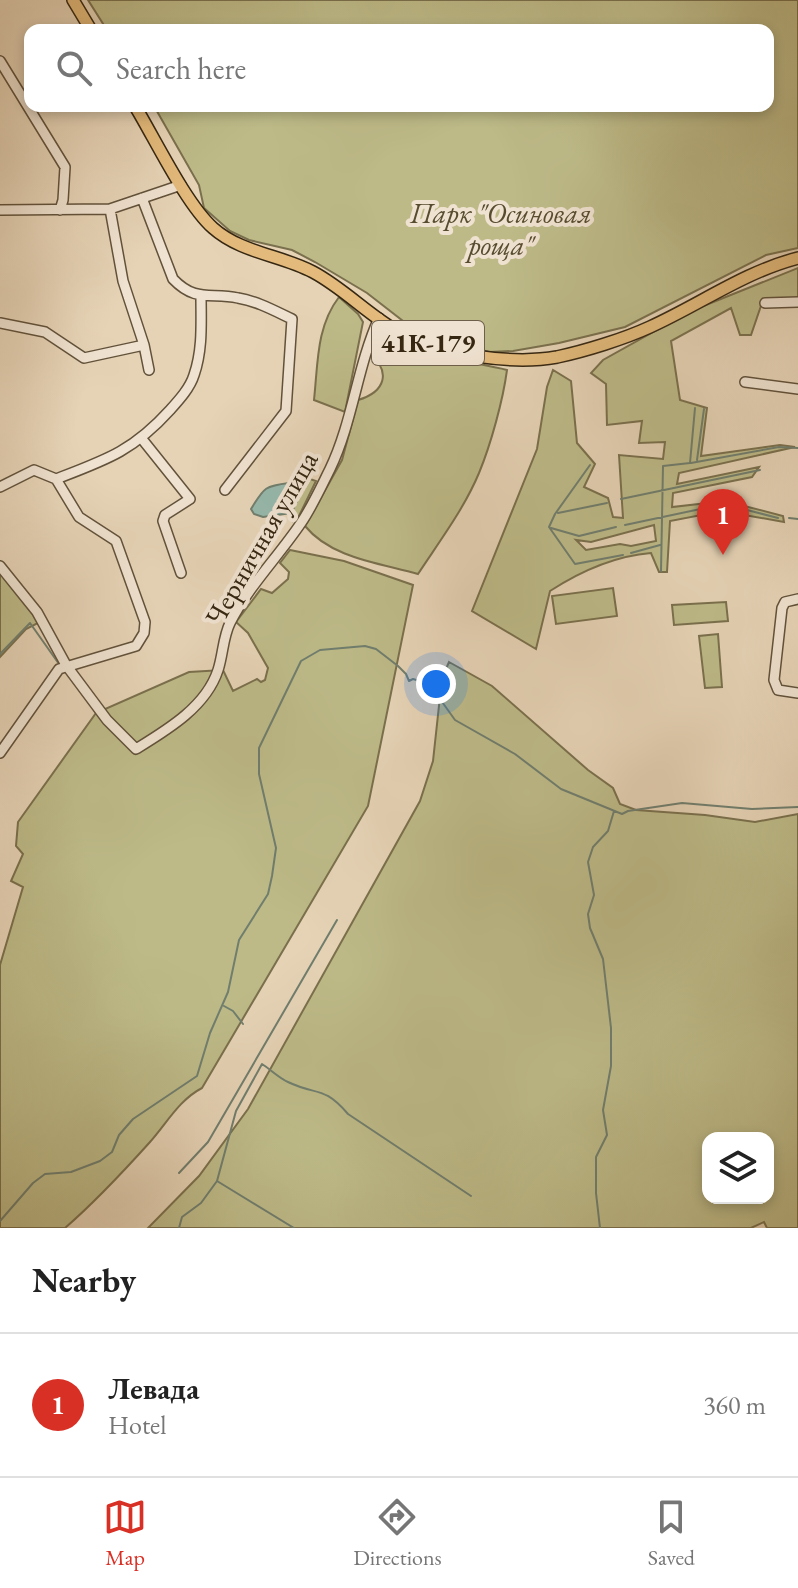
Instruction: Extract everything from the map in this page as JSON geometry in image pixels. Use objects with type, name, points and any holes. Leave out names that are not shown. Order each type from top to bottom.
[{"type":"main road","points":[[73,0],[87,24]]},
{"type":"main road","name":"41К-179","points":[[138,112],[204,220],[227,238],[312,271],[413,339],[449,349],[504,359],[556,357],[648,328],[724,287],[798,258]]},
{"type":"street","points":[[0,61],[24,100]]},
{"type":"street","points":[[31,112],[65,167],[60,210]]},
{"type":"street","points":[[0,210],[110,209],[181,185]]},
{"type":"street","points":[[142,198],[173,279],[182,289],[201,295],[240,298],[292,319],[286,411],[225,490]]},
{"type":"street","points":[[110,209],[123,281],[149,370]]},
{"type":"street","points":[[56,479],[104,461],[142,439],[177,403],[193,378],[201,343],[201,295]]},
{"type":"street","points":[[765,303],[798,302]]},
{"type":"street","name":"Черничная улица","points":[[66,665],[107,720],[136,749],[199,703],[218,671],[228,626],[302,522],[331,467],[346,429],[362,360],[379,318]]},
{"type":"street","points":[[0,323],[45,332],[84,358],[144,345]]},
{"type":"street","points":[[745,382],[798,389]]},
{"type":"street","points":[[142,439],[190,499],[165,515],[163,521],[181,573]]},
{"type":"street","points":[[0,487],[34,470],[56,479],[79,517],[116,541],[145,622],[144,633],[136,646],[66,665],[56,671],[0,753]]},
{"type":"street","points":[[0,566],[37,612],[66,665]]},
{"type":"street","points":[[798,599],[785,602],[782,608],[774,680],[778,690],[798,693]]},
{"type":"green space","name":"Парк \"Осиновая роща\"","points":[[88,0],[798,0],[798,248],[766,255],[625,327],[559,343],[489,352],[416,331],[367,293],[315,262],[292,250],[249,240],[230,231],[204,208],[199,185],[157,112],[774,112],[774,24],[103,24]]},
{"type":"green space","points":[[798,268],[798,299],[763,300],[751,335],[740,335],[731,308],[671,341],[680,400],[707,408],[701,456],[780,445],[795,447],[679,473],[677,484],[759,467],[752,477],[673,493],[672,507],[725,501],[783,516],[784,522],[722,511],[670,521],[667,572],[659,572],[651,553],[637,555],[586,571],[550,591],[536,649],[472,611],[537,449],[547,387],[553,370],[571,381],[577,443],[595,464],[584,487],[608,498],[613,517],[623,518],[619,455],[663,459],[665,442],[639,443],[642,421],[607,425],[606,384],[591,373],[603,360],[691,311]],"holes":[[[654,525],[656,541],[586,550],[576,540],[591,542]]]},
{"type":"green space","points":[[339,297],[363,322],[345,412],[314,400],[322,333]]},
{"type":"green space","points":[[379,328],[423,351],[507,370],[496,422],[479,473],[459,512],[418,574],[342,552],[316,537],[305,526],[342,460],[358,400],[374,392],[382,381],[381,367],[369,353]]},
{"type":"green space","points":[[307,478],[316,481],[298,518],[293,521],[291,513]]},
{"type":"green space","points":[[290,550],[344,561],[413,585],[368,806],[202,1088],[180,1105],[119,1176],[65,1228],[0,1228],[0,965],[23,887],[11,881],[23,854],[16,846],[18,822],[96,713],[189,672],[223,670],[233,691],[257,679],[261,682],[265,680],[268,668],[248,633],[236,622],[261,589],[272,593],[288,579],[289,572],[280,563]]},
{"type":"green space","points":[[0,570],[40,622],[26,629],[0,657]]},
{"type":"green space","points":[[613,588],[617,616],[556,624],[552,596]]},
{"type":"green space","points":[[726,602],[728,621],[674,625],[672,605]]},
{"type":"green space","points":[[718,634],[722,687],[705,688],[699,636]]},
{"type":"green space","points":[[449,662],[492,686],[613,788],[620,804],[636,810],[755,822],[798,814],[798,1228],[767,1228],[764,1222],[751,1228],[148,1228],[199,1176],[248,1109],[420,801],[433,761],[442,678]]},
{"type":"water","points":[[289,483],[303,485],[291,513],[263,517],[254,514],[251,509],[266,489]]},
{"type":"waterway","points":[[661,571],[663,466],[690,463],[695,408]]},
{"type":"waterway","points":[[697,460],[704,409]]},
{"type":"waterway","points":[[691,463],[779,447],[798,448]]},
{"type":"waterway","points":[[590,465],[549,527],[575,564],[623,555]]},
{"type":"waterway","points":[[621,499],[760,470]]},
{"type":"waterway","points":[[558,513],[607,503]]},
{"type":"waterway","points":[[625,525],[724,504],[778,518]]},
{"type":"waterway","points":[[789,518],[798,519]]},
{"type":"waterway","points":[[551,528],[579,536],[616,527]]},
{"type":"waterway","points":[[631,553],[660,545]]},
{"type":"waterway","points":[[0,654],[30,623],[59,664]]},
{"type":"waterway","points":[[0,1221],[33,1183],[45,1174],[71,1172],[100,1161],[112,1152],[119,1135],[133,1119],[197,1076],[210,1033],[228,992],[239,940],[268,894],[272,876],[276,848],[259,774],[259,748],[301,661],[320,650],[365,646],[376,649],[398,666],[409,681],[423,682],[422,687],[435,692],[455,720],[515,754],[561,789],[622,814],[682,803],[752,809],[798,807]]},
{"type":"waterway","points":[[600,1228],[596,1157],[607,1135],[603,1110],[611,1066],[611,1028],[603,959],[590,928],[588,914],[594,895],[588,862],[593,847],[608,831],[614,811]]},
{"type":"waterway","points":[[179,1173],[208,1142],[337,920]]},
{"type":"waterway","points":[[224,1006],[233,1011],[243,1024]]},
{"type":"waterway","points":[[179,1228],[182,1217],[201,1203],[217,1181],[236,1111],[262,1064],[288,1082],[332,1099],[348,1114],[471,1196]]},
{"type":"waterway","points":[[217,1181],[294,1228]]},
{"type":"place","name":"Левада","points":[[723,555]]}]
